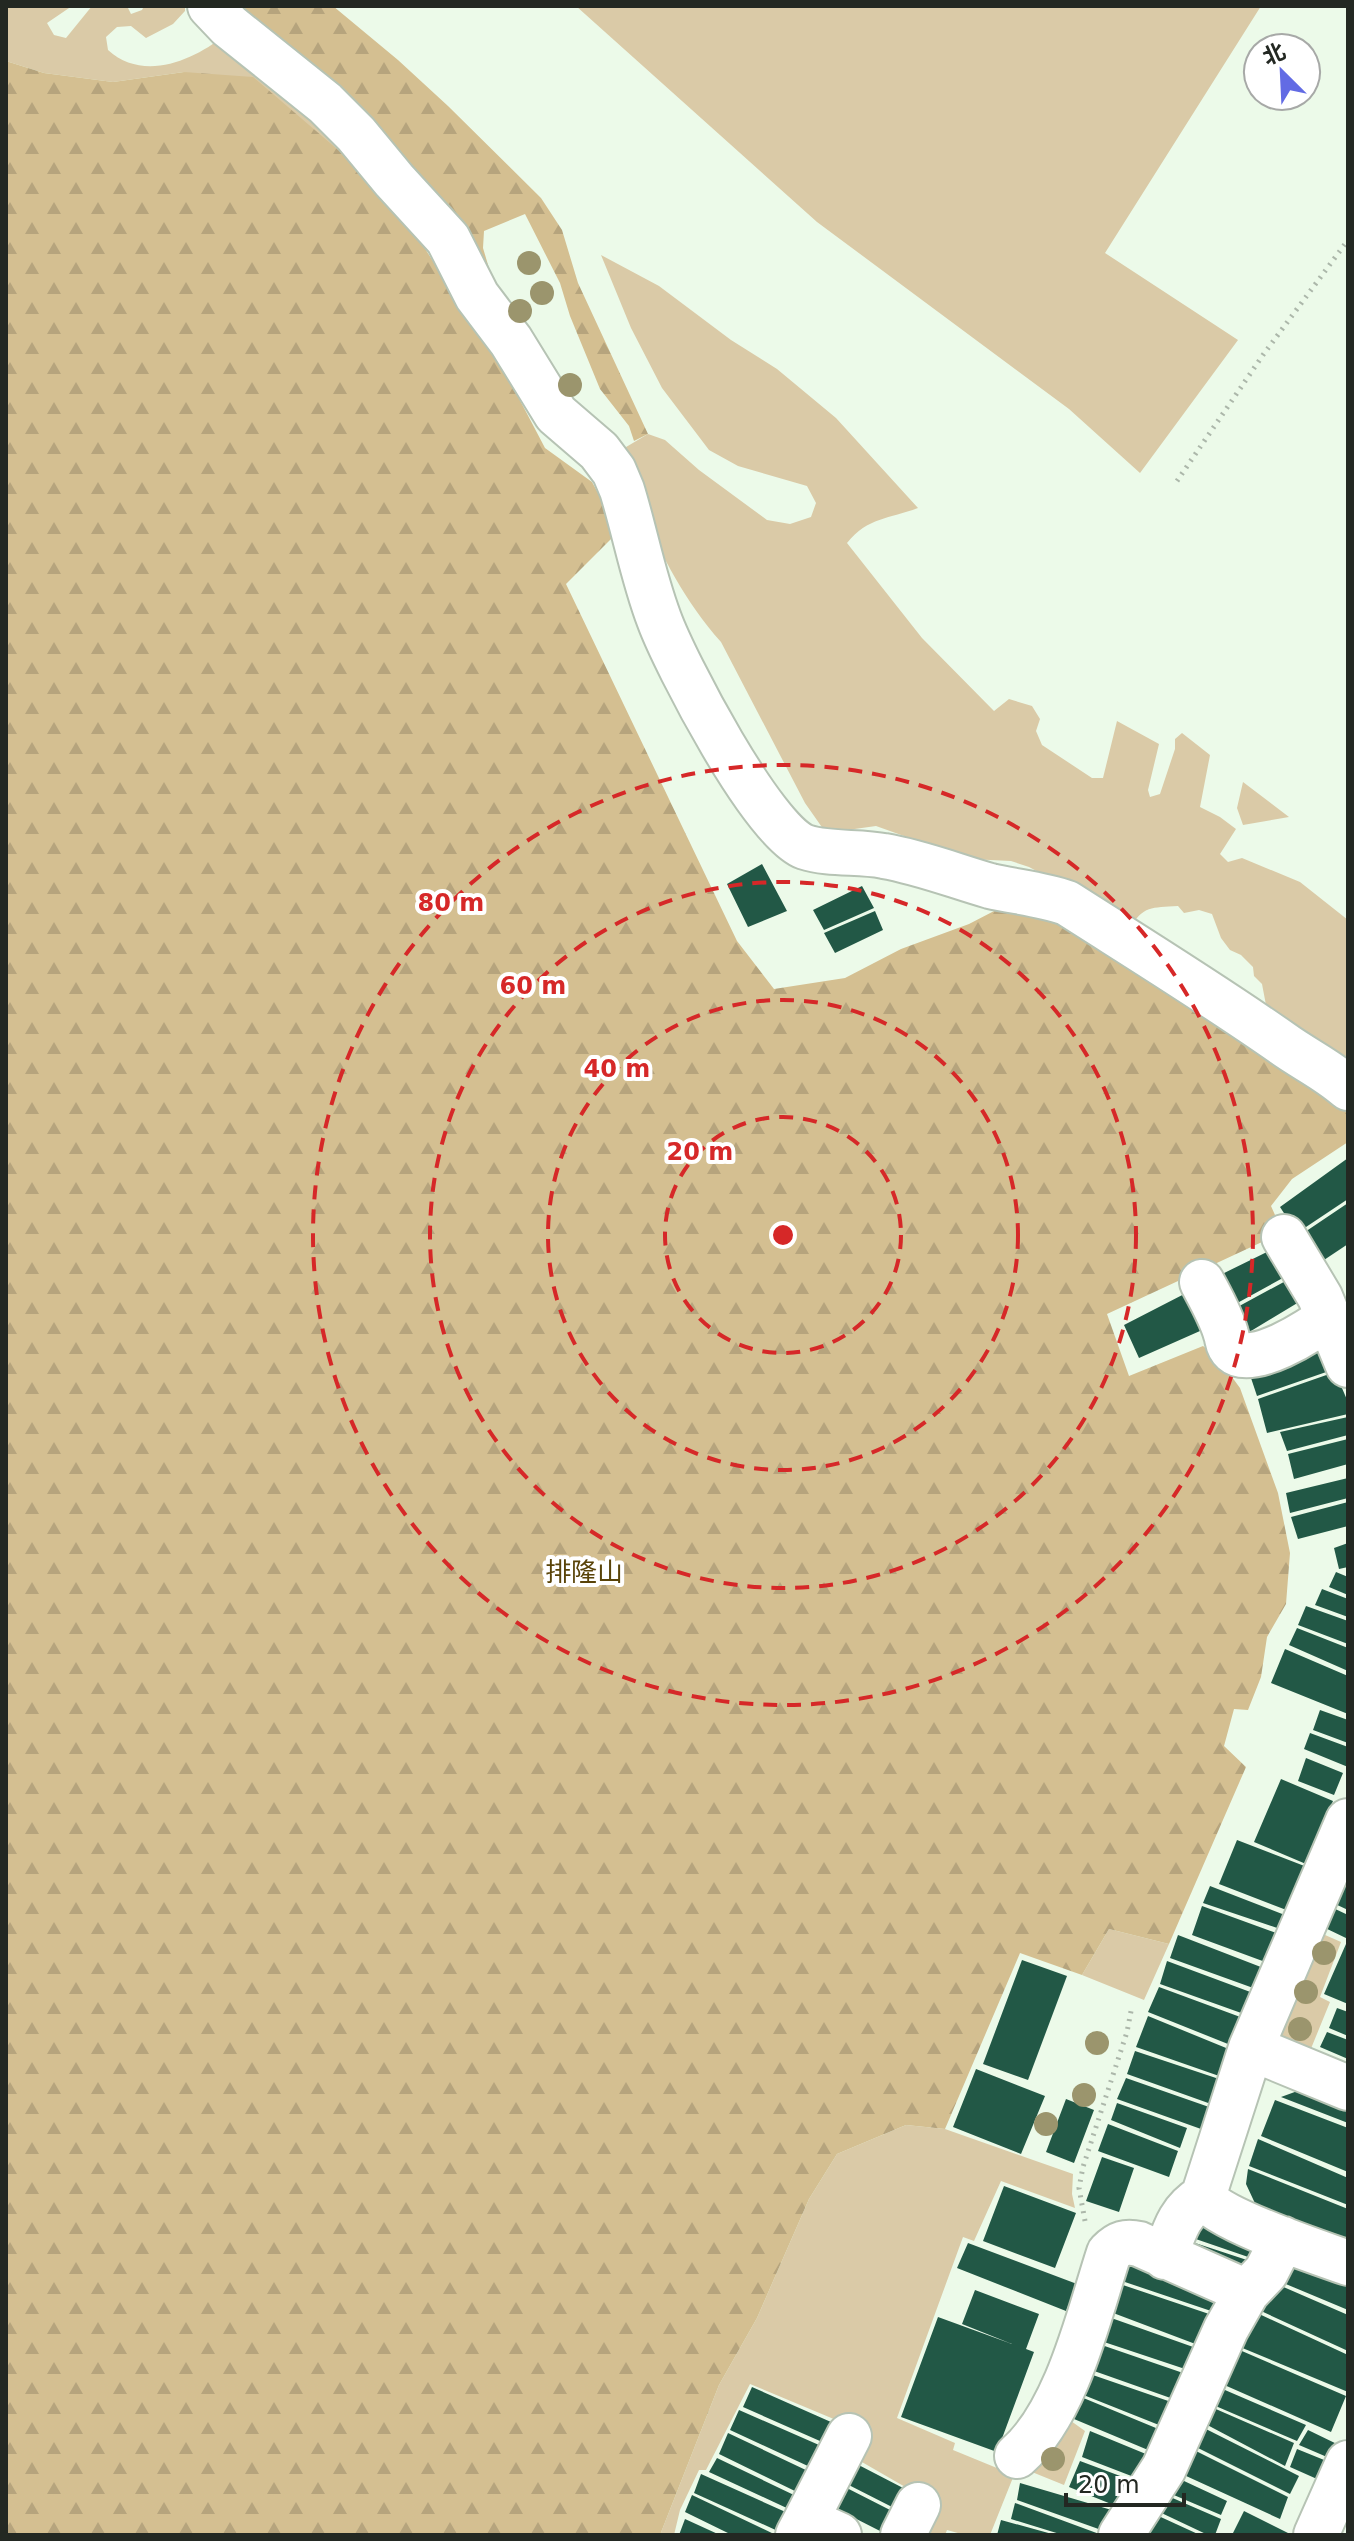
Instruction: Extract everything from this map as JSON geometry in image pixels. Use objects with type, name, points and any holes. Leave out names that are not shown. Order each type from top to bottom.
[{"type":"street","points":[[210,6],[229,26],[335,113],[448,239],[477,296],[511,341],[556,414],[599,451],[614,471],[655,609],[673,652],[745,782],[772,818],[802,846],[888,856],[1067,903],[1327,1071],[1348,1088]]},
{"type":"street","points":[[1284,1237],[1320,1297],[1348,1365]]},
{"type":"street","points":[[1202,1282],[1222,1322],[1229,1346],[1235,1353],[1250,1357],[1275,1348],[1316,1327],[1328,1317]]},
{"type":"street","points":[[1165,2257],[1181,2216],[1190,2205],[1203,2197],[1251,2048],[1348,1821]]},
{"type":"street","points":[[1251,2048],[1348,2088]]},
{"type":"street","points":[[1203,2197],[1210,2206],[1283,2239],[1348,2263]]},
{"type":"street","points":[[1121,2535],[1164,2468],[1226,2329],[1247,2292],[1266,2272],[1283,2239]]},
{"type":"street","points":[[1017,2456],[1030,2445],[1063,2388],[1109,2253],[1117,2245],[1127,2242],[1139,2244],[1247,2292]]},
{"type":"street","points":[[814,2530],[849,2436]]},
{"type":"street","points":[[1316,2535],[1348,2463]]},
{"type":"path","points":[[1177,481],[1263,355],[1348,240]]},
{"type":"path","points":[[1117,2245],[1100,2243],[1091,2233],[1084,2219],[1079,2188],[1127,2032],[1132,2006]]},
{"type":"shaded area","points":[[6,6],[72,6],[47,23],[54,35],[66,38],[92,6],[127,6],[131,14],[144,6],[185,6],[185,11],[173,24],[146,38],[131,26],[117,27],[106,37],[108,50],[122,60],[137,65],[168,64],[198,53],[225,35],[271,69],[351,161],[184,72],[113,82],[44,73],[6,61]]},
{"type":"shaded area","points":[[576,6],[1261,6],[1105,253],[1238,340],[1140,473],[1069,409],[817,222]]},
{"type":"shaded area","points":[[601,255],[659,286],[731,340],[777,369],[836,418],[918,508],[871,523],[847,543],[922,638],[994,711],[1009,699],[1032,706],[1040,719],[1036,731],[1042,745],[1092,778],[1103,778],[1117,721],[1159,744],[1148,790],[1150,797],[1160,794],[1175,749],[1175,739],[1182,733],[1210,755],[1200,807],[1236,829],[1220,854],[1228,862],[1242,858],[1300,882],[1348,920],[1348,1072],[1262,1010],[1266,1005],[1262,984],[1254,976],[1253,967],[1241,955],[1230,950],[1221,938],[1212,914],[1199,910],[1184,913],[1178,906],[1155,908],[1139,916],[1129,929],[1076,892],[1011,861],[949,858],[876,826],[826,833],[805,803],[721,642],[674,575],[616,453],[648,434],[665,440],[699,470],[767,520],[790,524],[811,517],[816,503],[807,486],[738,466],[709,450],[662,388],[631,328]]},
{"type":"shaded area","points":[[1243,782],[1289,817],[1243,825],[1237,808]]},
{"type":"shaded area","points":[[1109,1929],[1169,1944],[1144,2000],[1082,1975]]},
{"type":"shaded area","points":[[1316,1931],[1341,1942],[1320,1997],[1330,2002],[1310,2051],[1276,2038]]},
{"type":"shaded area","points":[[906,2125],[945,2129],[1073,2174],[1075,2208],[1001,2181],[974,2241],[963,2237],[897,2418],[955,2443],[953,2450],[1014,2475],[990,2535],[965,2535],[947,2530],[945,2535],[918,2535],[907,2488],[848,2454],[848,2425],[750,2384],[706,2470],[699,2470],[680,2510],[674,2535],[660,2535],[719,2385],[757,2318],[809,2199],[837,2154]]},
{"type":"shaded area","points":[[1071,2421],[1085,2431],[1064,2485],[1027,2470]]},
{"type":"green space","points":[[231,6],[333,6],[448,106],[541,198],[562,230],[578,283],[648,434],[634,441],[629,426],[600,389],[560,283],[525,214],[484,231],[483,248],[500,305]]},
{"type":"green space","name":"排隆山","points":[[6,61],[44,73],[113,82],[184,72],[253,77],[351,161],[424,247],[513,387],[545,448],[592,482],[619,531],[566,584],[737,941],[774,989],[845,978],[901,949],[969,924],[996,910],[1025,907],[1049,910],[1329,1087],[1348,1110],[1348,1142],[1292,1179],[1271,1206],[1279,1224],[1262,1242],[1107,1314],[1129,1376],[1203,1346],[1218,1358],[1240,1388],[1278,1493],[1290,1553],[1286,1604],[1267,1637],[1261,1677],[1248,1710],[1234,1709],[1224,1746],[1246,1767],[1169,1944],[1109,1929],[1082,1975],[1020,1953],[945,2129],[906,2125],[837,2154],[809,2199],[757,2318],[719,2385],[660,2535],[6,2535]]},
{"type":"building","points":[[762,864],[787,911],[748,927],[727,884]]},
{"type":"building","points":[[862,886],[874,908],[824,930],[813,910]]},
{"type":"building","points":[[875,911],[883,930],[835,953],[824,933]]},
{"type":"building","points":[[1348,1158],[1348,1199],[1297,1233],[1280,1207]]},
{"type":"building","points":[[1348,1203],[1348,1244],[1318,1264],[1299,1236]]},
{"type":"building","points":[[1275,1248],[1290,1274],[1230,1307],[1214,1278]]},
{"type":"building","points":[[1293,1277],[1304,1299],[1246,1334],[1232,1310]]},
{"type":"building","points":[[1192,1290],[1209,1327],[1139,1358],[1124,1325]]},
{"type":"building","points":[[1320,1346],[1332,1370],[1257,1396],[1250,1375]]},
{"type":"building","points":[[1335,1372],[1348,1402],[1348,1414],[1267,1433],[1258,1399]]},
{"type":"building","points":[[1348,1417],[1348,1435],[1287,1451],[1280,1432]]},
{"type":"building","points":[[1348,1439],[1348,1464],[1294,1479],[1288,1454]]},
{"type":"building","points":[[1348,1478],[1348,1498],[1290,1513],[1286,1493]]},
{"type":"building","points":[[1348,1502],[1348,1526],[1298,1539],[1291,1517]]},
{"type":"building","points":[[1348,1543],[1348,1567],[1339,1569],[1334,1548]]},
{"type":"building","points":[[1336,1572],[1348,1577],[1348,1595],[1329,1587]]},
{"type":"building","points":[[1322,1589],[1348,1599],[1348,1617],[1315,1605]]},
{"type":"building","points":[[1306,1606],[1348,1621],[1348,1644],[1298,1625]]},
{"type":"building","points":[[1297,1628],[1348,1648],[1348,1671],[1289,1645]]},
{"type":"building","points":[[1285,1649],[1348,1676],[1348,1714],[1271,1683]]},
{"type":"building","points":[[1320,1710],[1348,1720],[1348,1743],[1313,1730]]},
{"type":"building","points":[[1310,1733],[1348,1747],[1348,1767],[1304,1749]]},
{"type":"building","points":[[1306,1758],[1343,1773],[1334,1795],[1298,1781]]},
{"type":"building","points":[[1281,1779],[1333,1801],[1306,1864],[1254,1842]]},
{"type":"building","points":[[1237,1840],[1307,1867],[1289,1911],[1219,1884]]},
{"type":"building","points":[[1339,1884],[1348,1888],[1348,1910],[1333,1903]]},
{"type":"building","points":[[1210,1886],[1290,1917],[1283,1930],[1203,1903]]},
{"type":"building","points":[[1202,1906],[1282,1935],[1268,1963],[1192,1935]]},
{"type":"building","points":[[1331,1907],[1348,1915],[1348,1939],[1321,1926]]},
{"type":"building","points":[[1178,1935],[1266,1969],[1256,1989],[1170,1958]]},
{"type":"building","points":[[1348,1945],[1348,2004],[1324,1994]]},
{"type":"building","points":[[1022,1960],[1067,1976],[1028,2080],[983,2064]]},
{"type":"building","points":[[1167,1961],[1253,1993],[1244,2014],[1160,1984]]},
{"type":"building","points":[[1159,1987],[1243,2018],[1233,2046],[1148,2012]]},
{"type":"building","points":[[1337,2008],[1348,2012],[1348,2036],[1329,2028]]},
{"type":"building","points":[[1148,2016],[1231,2050],[1222,2077],[1136,2047]]},
{"type":"building","points":[[1327,2032],[1348,2040],[1348,2059],[1320,2047]]},
{"type":"building","points":[[1135,2051],[1219,2079],[1211,2104],[1127,2074]]},
{"type":"building","points":[[976,2069],[1045,2096],[1021,2154],[953,2127]]},
{"type":"building","points":[[1126,2078],[1209,2107],[1201,2129],[1117,2099]]},
{"type":"building","points":[[1303,2089],[1348,2106],[1348,2123],[1281,2097]]},
{"type":"building","points":[[1066,2099],[1094,2110],[1074,2163],[1046,2152]]},
{"type":"building","points":[[1275,2100],[1348,2128],[1348,2172],[1261,2136]]},
{"type":"building","points":[[1117,2103],[1187,2128],[1180,2148],[1111,2120]]},
{"type":"building","points":[[1108,2124],[1178,2151],[1169,2177],[1098,2151]]},
{"type":"building","points":[[1258,2139],[1348,2178],[1348,2205],[1249,2166]]},
{"type":"building","points":[[1102,2157],[1134,2168],[1119,2212],[1086,2201]]},
{"type":"building","points":[[1248,2169],[1348,2209],[1348,2242],[1260,2214],[1246,2184]]},
{"type":"building","points":[[1004,2186],[1076,2213],[1055,2268],[983,2241]]},
{"type":"building","points":[[1191,2221],[1258,2247],[1254,2259],[1187,2236]]},
{"type":"building","points":[[1186,2240],[1253,2262],[1247,2280]]},
{"type":"building","points":[[968,2243],[1077,2284],[1066,2311],[957,2268]]},
{"type":"building","points":[[1122,2252],[1228,2292],[1220,2314],[1113,2278]]},
{"type":"building","points":[[1291,2255],[1348,2276],[1348,2310],[1281,2282]]},
{"type":"building","points":[[1111,2281],[1218,2317],[1206,2348],[1100,2308]]},
{"type":"building","points":[[1272,2282],[1348,2315],[1348,2351],[1261,2311]]},
{"type":"building","points":[[975,2290],[1039,2314],[1026,2349],[1034,2352],[997,2452],[901,2417],[938,2317],[1012,2344],[962,2324]]},
{"type":"building","points":[[1257,2313],[1348,2355],[1348,2392],[1240,2347]]},
{"type":"building","points":[[1100,2314],[1196,2348],[1188,2370],[1092,2338]]},
{"type":"building","points":[[1090,2341],[1186,2374],[1179,2401],[1080,2366]]},
{"type":"building","points":[[1228,2345],[1346,2396],[1331,2432],[1213,2380]]},
{"type":"building","points":[[1087,2373],[1177,2404],[1169,2429],[1081,2394]]},
{"type":"building","points":[[1211,2384],[1306,2425],[1297,2441],[1204,2401]]},
{"type":"building","points":[[752,2387],[840,2426],[829,2445],[743,2407]]},
{"type":"building","points":[[1081,2397],[1168,2433],[1160,2455],[1074,2419]]},
{"type":"building","points":[[1202,2403],[1294,2443],[1285,2466],[1196,2419]]},
{"type":"building","points":[[739,2410],[819,2445],[810,2467],[730,2430]]},
{"type":"building","points":[[1194,2423],[1299,2476],[1290,2494],[1186,2442]]},
{"type":"building","points":[[1308,2430],[1341,2446],[1334,2460],[1299,2445]]},
{"type":"building","points":[[1090,2431],[1158,2459],[1147,2482],[1082,2457]]},
{"type":"building","points":[[728,2433],[810,2472],[799,2493],[719,2454]]},
{"type":"building","points":[[1184,2445],[1288,2497],[1280,2519],[1173,2470]]},
{"type":"building","points":[[1297,2449],[1334,2464],[1326,2483],[1290,2467]]},
{"type":"building","points":[[717,2458],[796,2496],[791,2510],[709,2472]]},
{"type":"building","points":[[849,2460],[905,2489],[894,2508],[837,2479]]},
{"type":"building","points":[[1080,2461],[1139,2483],[1126,2510],[1069,2487]]},
{"type":"building","points":[[701,2474],[790,2514],[780,2532],[694,2493]]},
{"type":"building","points":[[1169,2474],[1227,2501],[1221,2515],[1162,2490]]},
{"type":"building","points":[[835,2482],[892,2511],[882,2532],[823,2502]]},
{"type":"building","points":[[1020,2483],[1115,2511],[1107,2532],[1017,2500]]},
{"type":"building","points":[[1161,2493],[1221,2519],[1215,2535],[1208,2535],[1153,2509]]},
{"type":"building","points":[[692,2495],[776,2535],[732,2535],[685,2512]]},
{"type":"building","points":[[1015,2503],[1102,2535],[1063,2535],[1011,2519]]},
{"type":"building","points":[[1244,2511],[1292,2535],[1232,2535]]},
{"type":"building","points":[[1152,2513],[1200,2535],[1152,2535],[1145,2532]]},
{"type":"building","points":[[685,2519],[720,2535],[679,2535]]},
{"type":"building","points":[[1001,2520],[1052,2534],[1052,2535],[997,2535]]}]
